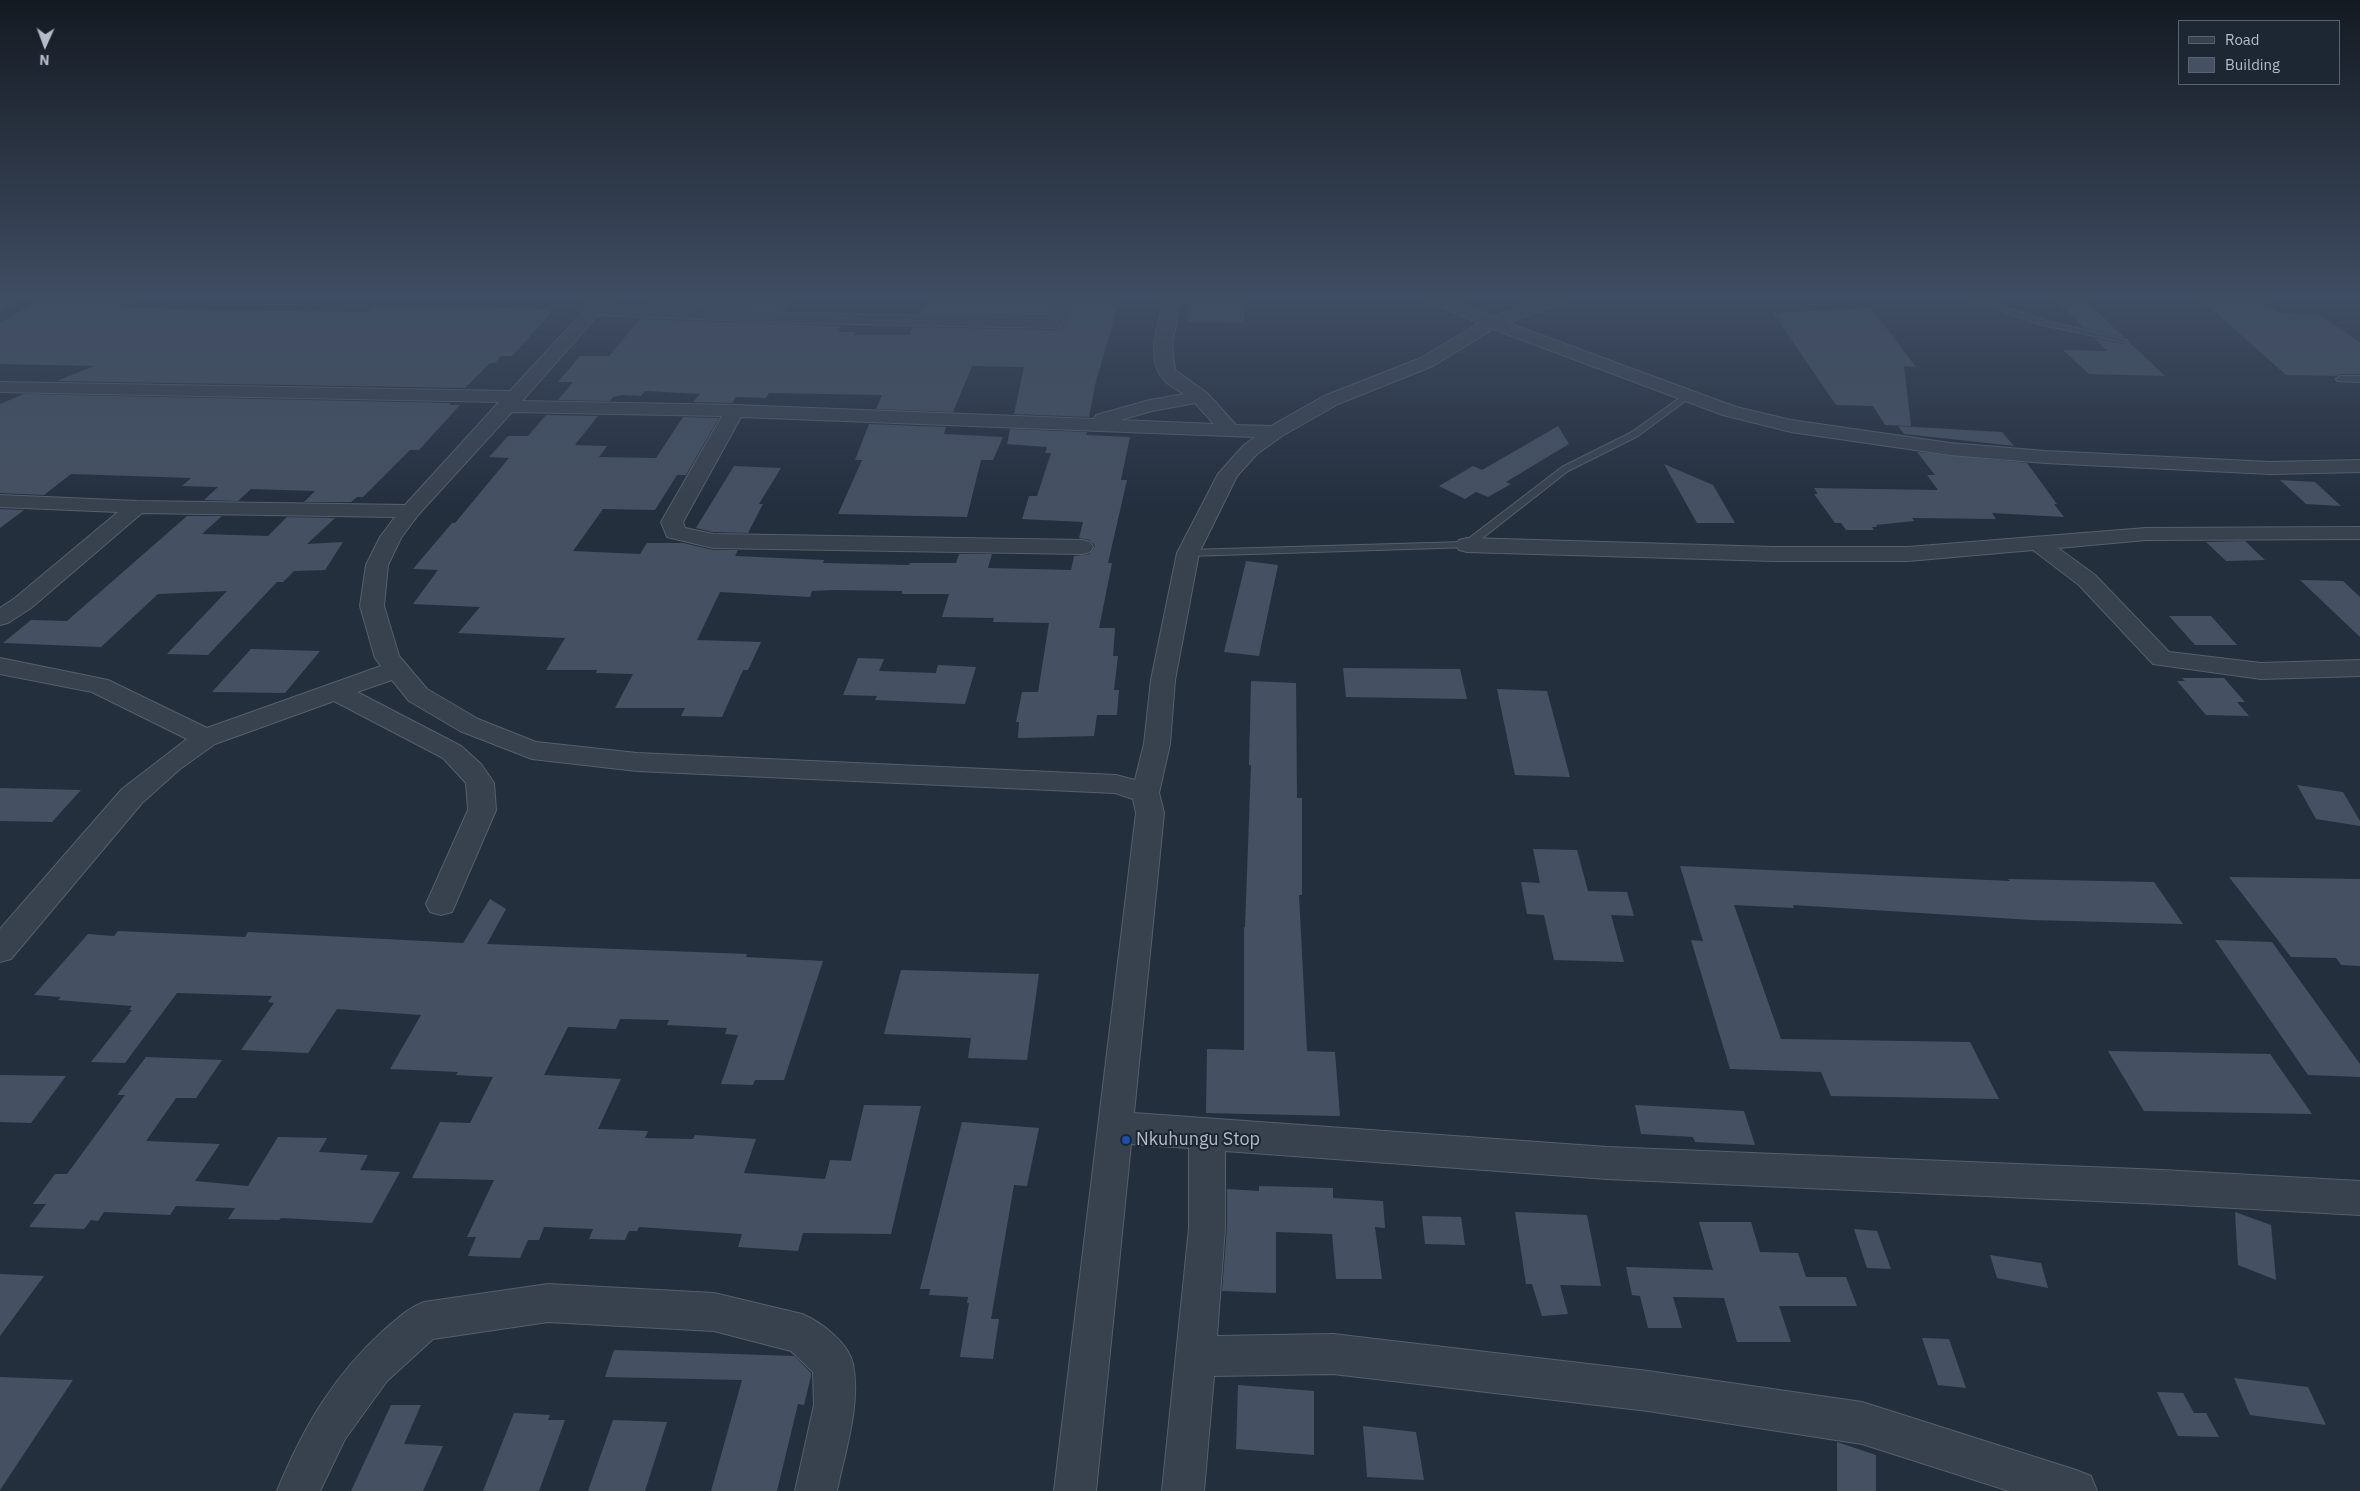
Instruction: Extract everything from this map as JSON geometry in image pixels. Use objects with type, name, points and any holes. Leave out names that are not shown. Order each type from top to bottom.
[{"type":"street","points":[[542,368],[410,510],[391,537],[377,565],[372,606],[387,658],[418,695],[468,725],[532,750],[637,762],[1116,784],[1145,794]]},
{"type":"street","points":[[1165,368],[1170,377],[1200,397],[1230,430]]},
{"type":"street","points":[[1075,1491],[1150,813],[1145,794],[1157,744],[1163,680],[1188,553],[1228,474],[1250,450],[1275,432],[1331,400],[1412,368]]},
{"type":"street","points":[[1612,368],[1756,419],[1791,426],[1950,449],[2046,457],[2271,468],[2360,466]]},
{"type":"street","points":[[0,387],[510,402],[1275,432]]},
{"type":"street","points":[[1081,425],[1150,406],[1200,397]]},
{"type":"street","points":[[735,411],[672,522],[675,532],[693,538],[713,541],[1082,547]]},
{"type":"street","points":[[0,501],[137,507],[410,510]]},
{"type":"street","points":[[0,618],[23,603],[137,507]]},
{"type":"street","points":[[1467,546],[1774,554],[1908,554],[2146,534],[2360,533]]},
{"type":"street","points":[[2038,543],[2087,580],[2162,659],[2261,671],[2360,668]]},
{"type":"street","points":[[0,666],[99,686],[206,738]]},
{"type":"street","points":[[0,950],[132,796],[171,763],[206,738],[397,669]]},
{"type":"street","points":[[335,691],[452,752],[472,770],[480,784],[482,810],[441,904]]},
{"type":"street","points":[[1116,1127],[1607,1163],[2201,1189],[2360,1198]]},
{"type":"street","points":[[1183,1491],[1207,1228],[1207,1135]]},
{"type":"street","points":[[298,1491],[330,1424],[373,1367],[424,1321],[548,1303],[714,1312],[802,1334],[833,1364],[834,1405],[816,1491]]},
{"type":"street","points":[[1196,1356],[1333,1354],[1648,1391],[1852,1422],[2076,1491]]},
{"type":"lane","points":[[2340,379],[2360,379]]},
{"type":"lane","points":[[1188,553],[1467,546],[1565,469],[1635,434],[1688,396]]},
{"type":"building","points":[[90,368],[485,368],[465,388],[57,381]]},
{"type":"building","points":[[570,368],[971,368],[953,412],[876,409],[882,395],[769,393],[766,398],[736,397],[732,403],[693,402],[700,394],[645,391],[641,396],[622,395],[613,397],[610,401],[558,400],[573,382],[558,382]]},
{"type":"building","points":[[1024,368],[1100,368],[1089,417],[1014,414]]},
{"type":"building","points":[[1810,368],[1904,368],[1911,426],[1885,425],[1873,406],[1836,405]]},
{"type":"building","points":[[2082,368],[2156,368],[2165,376],[2089,374]]},
{"type":"building","points":[[2278,368],[2360,368],[2360,374],[2340,374],[2337,376],[2286,375]]},
{"type":"building","points":[[24,394],[451,403],[449,405],[460,405],[419,450],[410,450],[363,497],[357,497],[351,502],[304,502],[315,491],[251,489],[238,501],[204,500],[218,487],[182,486],[191,478],[71,474],[44,495],[0,493],[0,404]]},
{"type":"building","points":[[546,415],[598,416],[575,445],[607,446],[599,457],[656,458],[683,417],[719,418],[686,475],[677,475],[655,510],[603,509],[573,551],[640,554],[647,543],[683,543],[713,550],[738,550],[735,556],[824,560],[823,563],[909,565],[910,563],[956,563],[959,554],[992,554],[988,568],[1071,570],[1074,556],[1090,554],[1095,546],[1090,540],[1079,538],[1083,522],[1022,519],[1029,496],[1037,496],[1051,453],[1045,453],[1047,447],[1007,444],[1010,429],[1087,432],[1086,435],[1130,437],[1121,480],[1127,480],[1108,563],[1112,563],[1099,628],[1115,628],[1113,656],[1118,656],[1114,690],[1119,690],[1117,715],[1097,715],[1094,736],[1018,738],[1019,722],[1016,722],[1022,692],[1038,692],[1049,623],[993,622],[994,618],[942,617],[949,594],[902,594],[902,591],[833,590],[812,591],[810,597],[720,592],[697,640],[761,642],[748,670],[743,670],[722,717],[681,716],[685,708],[615,708],[633,674],[596,673],[597,670],[546,670],[565,638],[458,633],[480,607],[413,604],[438,570],[413,569],[452,523],[455,523],[509,458],[489,457],[508,436],[528,436]]},
{"type":"building","points":[[869,424],[946,427],[944,434],[1003,437],[993,460],[981,460],[967,517],[838,514],[862,460],[855,460]]},
{"type":"building","points":[[1558,426],[1569,444],[1506,482],[1511,484],[1488,497],[1476,492],[1465,499],[1439,486],[1473,466],[1482,470]]},
{"type":"building","points":[[1898,426],[2002,432],[2014,446],[1904,434]]},
{"type":"building","points":[[1917,452],[2027,463],[2057,504],[2054,504],[2064,517],[1992,513],[1996,519],[1912,518],[1914,521],[1876,525],[1877,527],[1872,527],[1874,530],[1846,530],[1841,523],[1835,523],[1814,494],[1818,494],[1814,488],[1938,490],[1927,475],[1935,475]]},
{"type":"building","points":[[1664,464],[1713,485],[1735,523],[1697,523]]},
{"type":"building","points":[[734,466],[781,468],[759,504],[763,504],[748,533],[713,532],[696,528]]},
{"type":"building","points":[[2280,480],[2315,482],[2341,506],[2306,504]]},
{"type":"building","points":[[0,509],[24,510],[0,528]]},
{"type":"building","points":[[187,516],[222,516],[202,534],[268,536],[287,517],[335,518],[307,544],[343,542],[325,570],[294,571],[283,582],[277,582],[208,655],[167,654],[227,591],[158,594],[101,647],[3,643],[31,620],[67,621]]},
{"type":"building","points":[[2245,541],[2265,560],[2226,561],[2206,542]]},
{"type":"building","points":[[1246,561],[1278,565],[1259,656],[1224,652]]},
{"type":"building","points":[[2300,580],[2343,581],[2360,597],[2360,637]]},
{"type":"building","points":[[2169,616],[2211,616],[2237,645],[2195,645]]},
{"type":"building","points":[[251,649],[320,651],[285,693],[212,692]]},
{"type":"building","points":[[858,658],[884,659],[879,671],[936,673],[938,665],[976,667],[965,704],[875,700],[877,696],[843,695]]},
{"type":"building","points":[[1343,668],[1460,669],[1467,699],[1346,697]]},
{"type":"building","points":[[2182,678],[2224,678],[2245,702],[2237,702],[2249,716],[2206,715],[2177,681],[2185,681]]},
{"type":"building","points":[[1251,681],[1296,683],[1297,798],[1302,798],[1302,895],[1299,895],[1307,1051],[1335,1052],[1340,1116],[1206,1113],[1207,1049],[1244,1050],[1244,927],[1251,765],[1249,765]]},
{"type":"building","points":[[1497,689],[1547,691],[1570,777],[1515,775]]},
{"type":"building","points":[[2297,785],[2343,792],[2360,821],[2360,826],[2316,819]]},
{"type":"building","points":[[0,788],[81,790],[52,822],[0,821]]},
{"type":"building","points":[[1533,849],[1577,850],[1588,891],[1627,892],[1634,916],[1611,915],[1624,962],[1554,960],[1544,915],[1527,914],[1521,882],[1540,883]]},
{"type":"building","points":[[1680,866],[2010,881],[2008,879],[2154,882],[2183,924],[2032,920],[1793,905],[1794,908],[1734,905],[1781,1039],[1970,1042],[1999,1099],[1831,1096],[1821,1072],[1730,1069],[1691,940],[1703,941]]},
{"type":"building","points":[[2229,877],[2360,879],[2360,966],[2341,965],[2336,958],[2291,957]]},
{"type":"building","points":[[490,899],[506,909],[487,944],[747,954],[746,957],[823,961],[784,1080],[755,1080],[753,1085],[721,1084],[738,1035],[725,1034],[727,1028],[667,1025],[669,1020],[620,1019],[616,1029],[568,1027],[544,1075],[621,1079],[598,1129],[648,1131],[645,1138],[693,1139],[695,1135],[756,1139],[744,1173],[825,1179],[830,1160],[851,1161],[864,1105],[921,1106],[891,1234],[803,1233],[798,1251],[738,1247],[742,1234],[639,1227],[637,1231],[629,1231],[625,1240],[589,1239],[593,1229],[544,1227],[539,1240],[528,1240],[520,1258],[468,1256],[476,1237],[467,1237],[494,1180],[412,1178],[440,1122],[470,1123],[493,1077],[456,1075],[458,1072],[390,1069],[421,1015],[337,1009],[308,1053],[241,1050],[274,1003],[268,1002],[272,996],[177,993],[125,1063],[91,1062],[132,1010],[129,1010],[132,1006],[58,1000],[61,997],[34,995],[88,934],[114,936],[118,931],[245,937],[248,932],[463,943]]},
{"type":"building","points":[[2215,940],[2272,942],[2360,1064],[2360,1077],[2308,1075]]},
{"type":"building","points":[[901,970],[1039,974],[1027,1060],[968,1058],[971,1038],[884,1034]]},
{"type":"building","points":[[2108,1051],[2270,1054],[2312,1114],[2144,1111]]},
{"type":"building","points":[[146,1057],[222,1060],[196,1098],[176,1098],[146,1141],[220,1144],[195,1181],[248,1186],[278,1137],[327,1138],[319,1152],[368,1155],[360,1170],[400,1172],[372,1223],[281,1218],[279,1220],[228,1219],[235,1208],[176,1206],[170,1215],[104,1212],[98,1221],[91,1220],[84,1229],[29,1227],[46,1204],[33,1204],[55,1174],[67,1174],[125,1095],[117,1095]]},
{"type":"building","points":[[0,1075],[66,1076],[31,1123],[0,1122]]},
{"type":"building","points":[[1635,1105],[1744,1111],[1755,1145],[1695,1142],[1693,1137],[1641,1134]]},
{"type":"building","points":[[962,1122],[1039,1128],[1027,1186],[1014,1185],[991,1319],[999,1319],[993,1359],[960,1357],[969,1303],[967,1303],[968,1297],[929,1295],[930,1289],[920,1289]]},
{"type":"building","points":[[1259,1186],[1333,1188],[1333,1198],[1383,1201],[1385,1228],[1375,1227],[1382,1279],[1336,1279],[1332,1234],[1276,1232],[1276,1293],[1222,1291],[1227,1228],[1227,1189],[1259,1191]]},
{"type":"building","points":[[1515,1212],[1587,1215],[1601,1286],[1560,1285],[1568,1314],[1542,1316],[1532,1284],[1526,1284]]},
{"type":"building","points":[[2235,1212],[2271,1225],[2276,1280],[2238,1265]]},
{"type":"building","points":[[1422,1216],[1461,1217],[1465,1245],[1425,1244]]},
{"type":"building","points":[[1699,1222],[1751,1222],[1760,1252],[1798,1253],[1806,1277],[1846,1277],[1857,1306],[1779,1306],[1791,1342],[1737,1342],[1724,1298],[1673,1297],[1682,1328],[1648,1328],[1640,1296],[1632,1295],[1626,1267],[1713,1270]]},
{"type":"building","points":[[1854,1229],[1877,1231],[1891,1269],[1867,1268]]},
{"type":"building","points":[[1990,1255],[2041,1263],[2048,1288],[1997,1278]]},
{"type":"building","points":[[0,1274],[44,1276],[0,1336]]},
{"type":"building","points":[[1922,1338],[1949,1339],[1966,1388],[1938,1385]]},
{"type":"building","points":[[614,1350],[794,1356],[811,1373],[811,1376],[804,1405],[798,1404],[777,1491],[711,1491],[742,1380],[605,1377]]},
{"type":"building","points":[[0,1377],[73,1380],[0,1490]]},
{"type":"building","points":[[2234,1378],[2308,1387],[2326,1425],[2250,1415]]},
{"type":"building","points":[[1238,1385],[1314,1391],[1314,1455],[1236,1449]]},
{"type":"building","points":[[2157,1392],[2183,1393],[2194,1413],[2206,1413],[2219,1437],[2178,1436]]},
{"type":"building","points":[[391,1405],[421,1405],[404,1444],[443,1446],[423,1491],[351,1491]]},
{"type":"building","points":[[514,1413],[550,1415],[548,1420],[565,1420],[539,1491],[483,1491]]},
{"type":"building","points":[[613,1420],[667,1422],[645,1491],[588,1491]]},
{"type":"building","points":[[1363,1426],[1416,1432],[1424,1480],[1367,1477]]},
{"type":"building","points":[[1837,1442],[1876,1455],[1876,1491],[1837,1491]]},
{"type":"place","name":"Nkuhungu Stop","points":[[1126,1140]]}]
